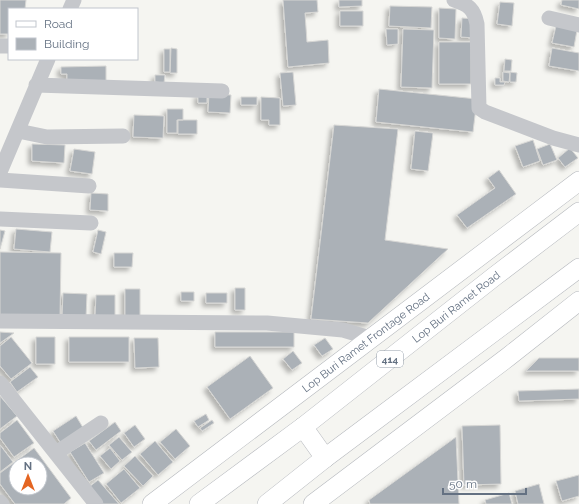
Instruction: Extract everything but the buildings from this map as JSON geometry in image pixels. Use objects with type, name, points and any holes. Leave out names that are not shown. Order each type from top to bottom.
[{"type":"main road","name":"Lop Buri Ramet Frontage Road","points":[[152,504],[579,180]]},
{"type":"main road","points":[[495,276],[579,196]]},
{"type":"main road","name":"Lop Buri Ramet Road","points":[[199,504],[303,427],[579,212]]},
{"type":"main road","points":[[266,504],[325,458],[579,268]]},
{"type":"main road","points":[[317,503],[579,301]]},
{"type":"main road","points":[[303,427],[325,458]]},
{"type":"street","points":[[454,0],[464,3],[475,13],[477,24],[480,108],[485,112],[553,138],[579,145]]},
{"type":"street","points":[[549,18],[579,24]]},
{"type":"street","points":[[0,172],[11,137],[48,60]]},
{"type":"street","points":[[36,85],[222,91]]},
{"type":"street","points":[[11,137],[123,136]]},
{"type":"street","points":[[0,180],[89,186]]},
{"type":"street","points":[[0,219],[91,223]]},
{"type":"street","points":[[0,321],[267,323],[343,330],[370,338]]},
{"type":"street","points":[[0,383],[96,504]]},
{"type":"street","points":[[56,453],[101,423]]}]
